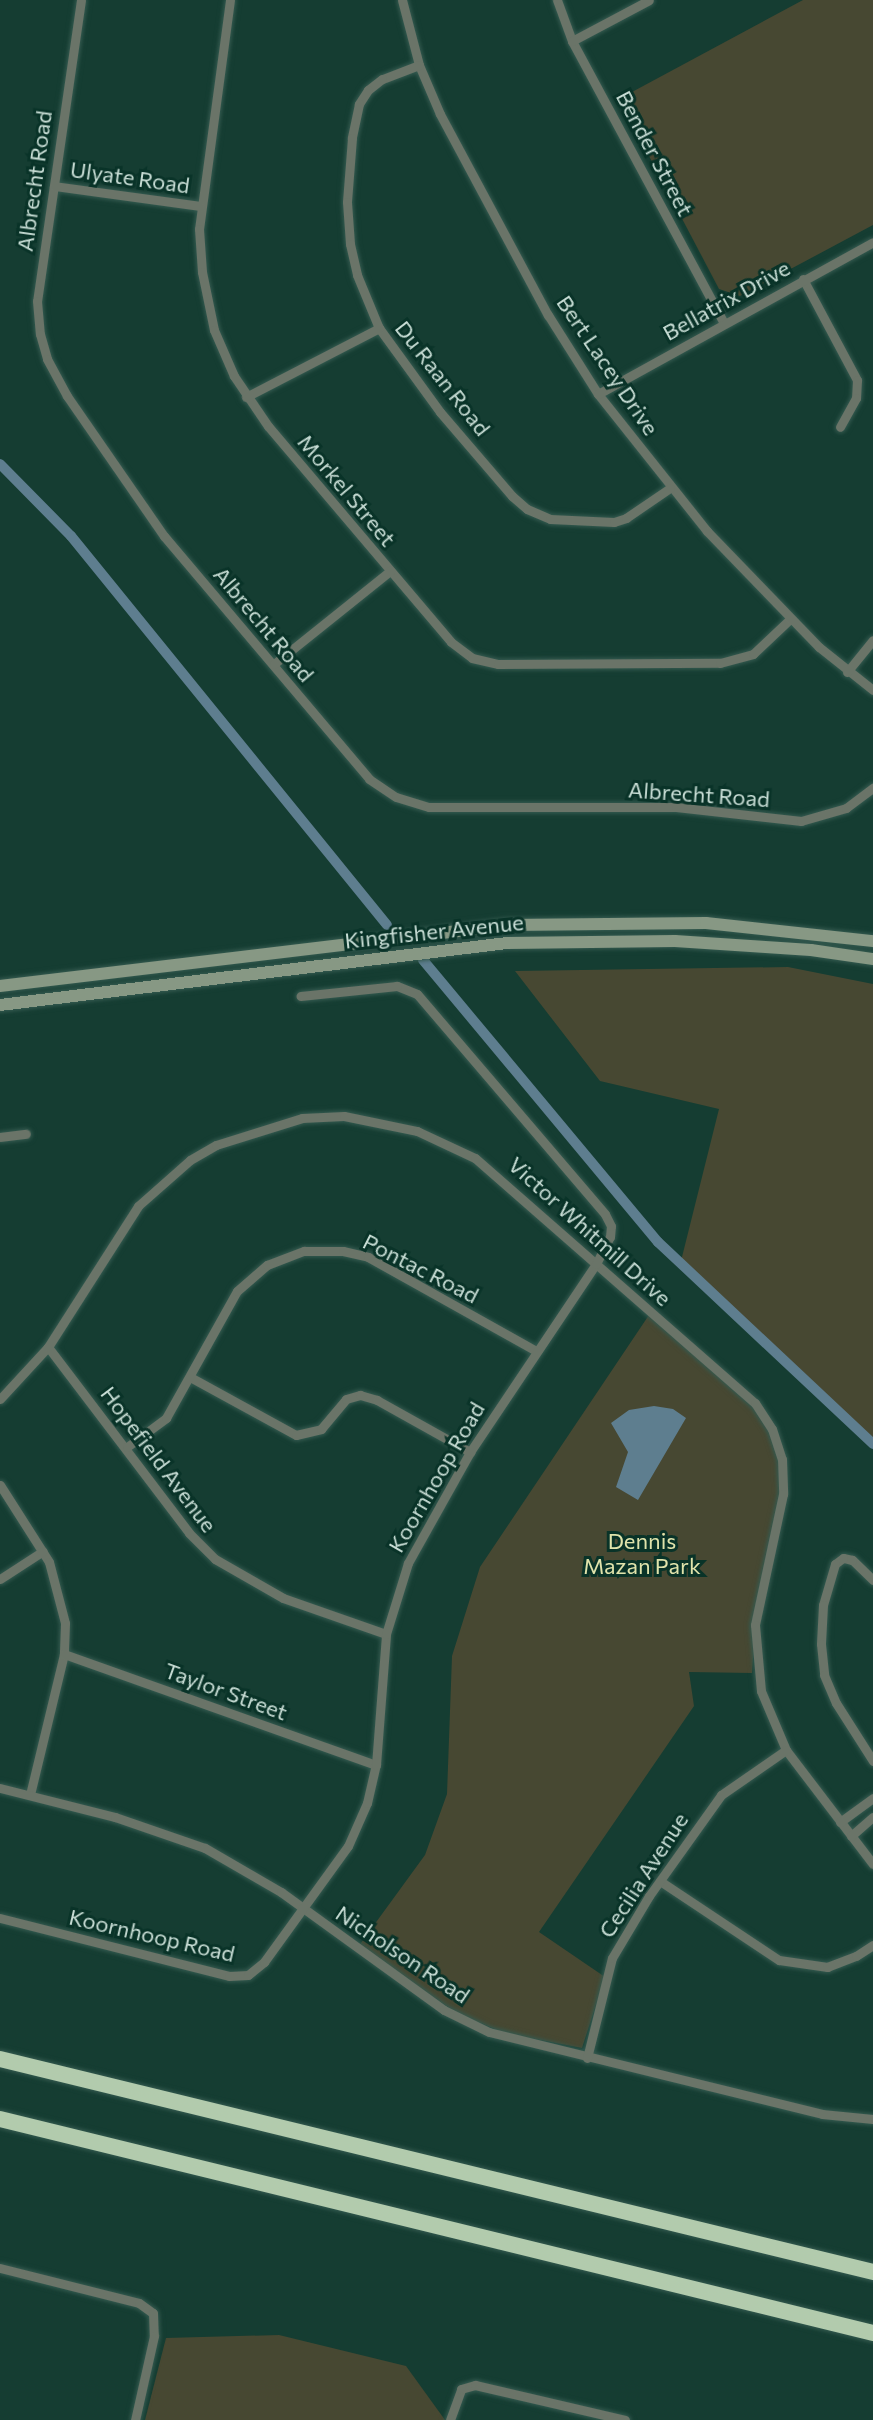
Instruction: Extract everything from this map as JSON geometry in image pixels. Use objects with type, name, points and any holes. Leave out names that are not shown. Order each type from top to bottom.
[{"type":"highway","points":[[0,2059],[873,2272]]},
{"type":"highway","points":[[0,2120],[873,2333]]},
{"type":"street","name":"Albrecht Road","points":[[81,0],[37,301],[40,334],[55,376],[164,536],[369,779],[396,797],[418,805],[676,807],[801,821],[846,808],[873,788]]},
{"type":"street","name":"Morkel Street","points":[[230,0],[200,206],[199,248],[209,311],[226,359],[246,397],[457,649],[489,663],[733,662],[753,654],[790,619]]},
{"type":"street","name":"Bert Lacey Drive","points":[[402,0],[418,65],[445,124],[548,315],[598,394],[670,488],[790,619],[847,672],[873,690]]},
{"type":"street","name":"Bender Street","points":[[557,0],[572,41],[724,323]]},
{"type":"street","points":[[572,41],[649,0]]},
{"type":"street","name":"Du Raan Road","points":[[418,65],[382,79],[368,90],[358,104],[352,138],[347,202],[350,244],[357,275],[379,328],[440,412],[512,496],[536,513],[569,522],[614,522],[626,519],[670,488]]},
{"type":"street","name":"Ulyate Road","points":[[54,186],[200,206]]},
{"type":"street","name":"Bellatrix Drive","points":[[598,394],[873,242]]},
{"type":"street","points":[[803,279],[857,380],[856,398],[840,427]]},
{"type":"street","points":[[246,397],[379,328]]},
{"type":"street","points":[[274,664],[390,571]]},
{"type":"street","points":[[847,672],[873,640]]},
{"type":"street","name":"Kingfisher Avenue","points":[[0,987],[519,924],[706,923],[873,941]]},
{"type":"street","name":"Kingfisher Avenue","points":[[0,1005],[507,943],[686,941],[811,950],[873,959]]},
{"type":"street","name":"Koornhoop Road","points":[[0,1918],[240,1976],[264,1962],[304,1910],[348,1846],[367,1803],[376,1765],[386,1634],[408,1563],[470,1452],[596,1264],[610,1237],[610,1221],[417,994],[397,986],[301,996]]},
{"type":"street","name":"Victor Whitmill Drive","points":[[0,1399],[48,1347],[119,1232],[157,1185],[216,1145],[302,1118],[369,1119],[436,1138],[491,1169],[755,1403],[778,1442],[783,1494],[757,1610],[755,1646],[765,1708],[786,1750],[873,1864]]},
{"type":"street","points":[[0,1137],[26,1134]]},
{"type":"street","name":"Pontac Road","points":[[127,1447],[160,1425],[190,1377],[227,1306],[253,1275],[282,1257],[323,1249],[368,1257],[536,1351]]},
{"type":"street","name":"Hopefield Avenue","points":[[48,1347],[127,1447],[189,1533],[215,1559],[283,1598],[386,1634]]},
{"type":"street","points":[[190,1377],[296,1435],[321,1429],[346,1399],[360,1395],[377,1400],[470,1452]]},
{"type":"street","points":[[0,1485],[43,1551],[62,1607],[64,1654],[30,1795]]},
{"type":"street","points":[[0,1579],[43,1551]]},
{"type":"street","points":[[873,1580],[852,1560],[843,1558],[835,1564],[823,1605],[821,1644],[824,1675],[836,1703],[873,1761]]},
{"type":"street","name":"Taylor Street","points":[[64,1654],[376,1765]]},
{"type":"street","name":"Cecilia Avenue","points":[[587,2058],[612,1958],[660,1881],[721,1795],[786,1750]]},
{"type":"street","name":"Nicholson Road","points":[[0,1788],[186,1840],[258,1877],[459,2018],[509,2038],[822,2114],[873,2119]]},
{"type":"street","points":[[840,1822],[873,1798]]},
{"type":"street","points":[[851,1836],[873,1817]]},
{"type":"street","points":[[660,1881],[779,1960],[827,1966],[842,1963],[873,1945]]},
{"type":"street","points":[[0,2268],[139,2303],[153,2313],[154,2336],[135,2420]]},
{"type":"street","points":[[450,2420],[454,2404],[464,2386],[475,2385],[625,2420]]},
{"type":"green space","points":[[803,0],[873,0],[873,225],[740,296],[719,289],[619,99]]},
{"type":"green space","points":[[788,967],[873,984],[873,1448],[680,1265],[719,1109],[600,1081],[515,971]]},
{"type":"green space","name":"Dennis Mazan Park","points":[[653,1309],[761,1404],[779,1446],[782,1494],[755,1630],[752,1673],[689,1672],[694,1706],[539,1932],[605,1977],[582,2048],[504,2033],[457,2013],[358,1947],[425,1855],[447,1794],[452,1656],[480,1567]]},
{"type":"green space","points":[[279,2335],[406,2366],[445,2420],[145,2420],[166,2338]]},
{"type":"water","points":[[654,1406],[673,1409],[686,1418],[638,1500],[616,1487],[628,1452],[611,1423],[629,1410]]},
{"type":"waterway","points":[[0,464],[71,536],[387,925]]},
{"type":"waterway","points":[[423,960],[658,1242],[873,1444]]}]
